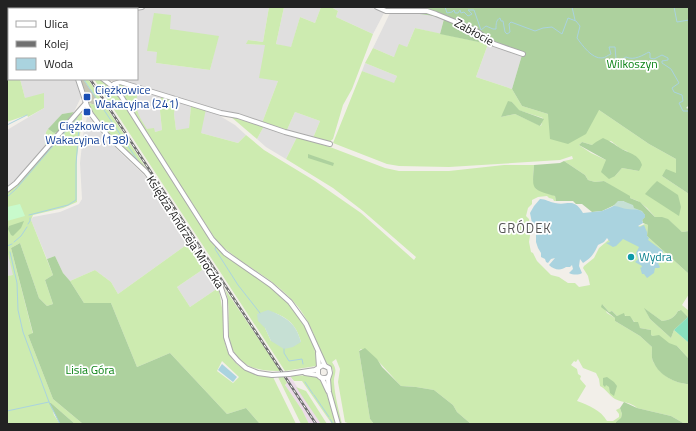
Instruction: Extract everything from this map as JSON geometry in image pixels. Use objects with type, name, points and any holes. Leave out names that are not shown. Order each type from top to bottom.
[{"type":"street","name":"Zabłocie","points":[[377,7],[386,11],[427,11],[475,30],[494,44],[523,54]]},
{"type":"street","name":"Księdza Andrzeja Mroczka","points":[[78,80],[91,114],[107,135],[146,172],[172,214],[220,285],[226,300],[225,332],[227,343],[234,357],[242,365],[252,371],[262,374],[272,375],[303,373],[318,375]]},
{"type":"street","points":[[104,80],[112,86],[126,104],[212,239],[225,253],[271,285],[290,302],[306,324],[318,353],[325,366],[330,370],[328,377],[329,392]]},
{"type":"street","points":[[112,86],[120,82],[221,113],[238,116],[284,132],[330,144]]},
{"type":"street","points":[[7,190],[16,183],[86,103]]},
{"type":"street","points":[[318,353],[318,375],[322,378],[329,392],[338,424]]},
{"type":"street","points":[[318,368],[325,366]]},
{"type":"street","name":"Księdza Andrzeja Mroczka","points":[[303,373],[318,368]]},
{"type":"street","points":[[322,378],[328,377]]},
{"type":"shaded area","points":[[7,7],[20,7],[8,8],[7,49]]},
{"type":"shaded area","points":[[65,7],[97,7],[96,8]]},
{"type":"shaded area","points":[[149,7],[269,7],[263,42],[248,40],[247,44],[265,45],[278,81],[262,123],[215,113],[235,125],[246,135],[238,143],[201,133],[191,105],[189,129],[176,130],[174,114],[176,100],[160,111],[162,130],[155,132],[147,130],[138,115],[136,102],[138,85],[122,80],[138,80],[138,10]],"holes":[[[218,37],[210,70],[156,63],[158,52],[147,51]]]},
{"type":"shaded area","points":[[284,7],[321,7],[315,23],[300,17],[291,48],[276,44]]},
{"type":"shaded area","points":[[331,7],[374,7],[384,13],[373,34],[336,17],[338,11]]},
{"type":"shaded area","points":[[390,13],[431,14],[444,18],[440,34],[415,28],[407,47],[394,57],[373,48]]},
{"type":"shaded area","points":[[488,44],[522,55],[512,89],[476,77]]},
{"type":"shaded area","points":[[365,63],[397,76],[394,84],[362,71]]},
{"type":"shaded area","points":[[20,80],[76,80],[81,97],[74,112],[62,114],[46,132],[45,146],[14,181],[7,186],[7,130],[44,108],[25,98]]},
{"type":"shaded area","points":[[80,80],[84,80],[98,101],[98,106],[89,103],[89,97]]},
{"type":"shaded area","points":[[295,112],[320,121],[313,138],[286,132]]},
{"type":"shaded area","points":[[87,117],[92,119],[106,139],[145,176],[189,243],[118,294],[111,282],[95,270],[70,281],[63,273],[55,256],[47,259],[31,220],[33,217],[60,212],[79,204],[82,199],[80,163],[83,135]]},
{"type":"shaded area","points":[[264,126],[297,137],[286,159],[266,147],[257,139]]},
{"type":"shaded area","points":[[618,201],[623,201],[633,205],[634,208],[642,211],[645,215],[642,220],[643,223],[612,207]]},
{"type":"shaded area","points":[[7,250],[14,275],[7,276]]},
{"type":"shaded area","points":[[205,268],[218,288],[190,307],[177,287]]},
{"type":"shaded area","points":[[268,310],[285,318],[293,325],[301,342],[293,347],[284,349],[271,341],[265,328],[258,321],[257,314]]},
{"type":"shaded area","points":[[283,376],[290,376],[321,424],[309,424],[302,410],[285,385],[287,383]]},
{"type":"green space","points":[[269,7],[284,7],[276,44],[291,47],[300,17],[315,23],[321,7],[331,7],[338,11],[336,17],[373,34],[352,89],[343,105],[333,139],[328,143],[313,138],[320,121],[295,112],[286,132],[262,123],[278,81],[259,78],[265,45],[246,44],[248,40],[263,42]]},
{"type":"green space","name":"Wilkoszyn","points":[[391,7],[689,7],[689,105],[686,108],[689,109],[689,194],[662,176],[666,169],[676,173],[676,159],[649,144],[599,110],[586,134],[568,144],[550,139],[548,114],[522,106],[512,89],[522,55],[488,44],[440,34],[444,19],[424,14],[390,13]]},
{"type":"green space","points":[[154,13],[171,15],[170,29],[219,36],[210,70],[156,63],[157,52],[147,51]]},
{"type":"green space","points":[[415,28],[488,44],[476,77],[512,89],[522,106],[548,114],[599,110],[649,144],[676,159],[676,173],[662,176],[689,194],[689,231],[682,232],[665,218],[655,217],[638,201],[630,198],[604,181],[595,182],[588,180],[585,175],[564,161],[573,159],[572,156],[560,160],[449,167],[399,166],[387,164],[333,143],[362,71],[394,83],[397,76],[365,63],[373,48],[394,57],[399,44],[407,47]],"holes":[[[512,102],[518,110],[543,118],[541,126],[515,114],[501,117]],[[611,141],[621,149],[627,151],[639,171],[622,168],[615,176],[606,160],[579,145],[582,142],[592,145]]]},
{"type":"green space","points":[[8,74],[8,80],[20,80],[25,98],[44,93],[44,108],[28,117],[27,115],[7,122]]},
{"type":"green space","points":[[84,80],[89,80],[148,171],[114,140],[98,121],[92,112],[89,103],[98,106],[98,101]]},
{"type":"green space","points":[[95,80],[102,80],[120,98],[209,239],[221,252],[272,288],[292,307],[308,331],[314,346],[316,366],[285,371]],"holes":[[[268,311],[280,315],[293,325],[301,342],[271,341],[265,328]]]},
{"type":"green space","points":[[116,84],[138,88],[137,110],[147,129],[154,128],[155,132],[162,130],[160,111],[161,95],[176,100],[174,114],[176,130],[189,128],[191,105],[206,109],[201,133],[238,143],[246,135],[264,150],[315,181],[361,213],[414,260],[416,257],[363,211],[333,188],[286,159],[297,137],[330,147],[385,168],[399,171],[449,171],[504,165],[534,165],[533,179],[536,189],[555,196],[556,201],[547,196],[538,197],[532,200],[532,204],[528,208],[526,216],[529,219],[531,229],[529,242],[531,252],[537,261],[551,275],[559,277],[568,283],[575,283],[579,287],[590,285],[588,276],[583,268],[594,258],[599,248],[612,237],[645,224],[648,225],[647,236],[689,274],[689,294],[682,305],[689,311],[689,316],[688,317],[680,310],[672,318],[662,321],[645,309],[650,319],[671,338],[674,330],[689,343],[689,359],[677,346],[651,335],[651,330],[640,328],[627,316],[617,316],[612,311],[609,312],[602,304],[607,313],[615,318],[615,321],[640,336],[652,347],[652,360],[664,375],[674,381],[689,384],[689,424],[685,424],[671,416],[637,408],[615,399],[600,386],[596,373],[583,368],[578,359],[571,365],[577,369],[578,374],[581,376],[580,379],[586,386],[577,401],[598,411],[607,421],[613,421],[619,417],[616,410],[620,408],[622,414],[621,419],[616,422],[616,424],[471,424],[457,412],[453,405],[434,390],[401,386],[373,356],[361,349],[359,351],[370,419],[374,424],[350,424],[345,422],[338,382],[340,369],[336,359],[332,362],[335,368],[334,383],[342,424],[340,424],[330,383],[333,372],[325,361],[306,318],[295,303],[279,288],[233,255],[216,240],[119,90],[115,87]]},
{"type":"green space","points":[[508,101],[512,102],[519,110],[544,119],[540,126],[515,114],[501,117]]},
{"type":"green space","points":[[74,112],[58,132],[54,133],[48,129],[62,114]]},
{"type":"green space","points":[[78,113],[82,114],[82,123],[77,122],[76,126],[81,127],[77,156],[77,202],[63,208],[33,215],[31,220],[53,275],[45,280],[53,304],[47,306],[39,298],[20,243],[11,248],[33,334],[28,335],[53,399],[83,424],[75,424],[51,403],[54,415],[60,424],[7,424],[7,276],[13,275],[7,250],[7,192],[18,184]]},
{"type":"green space","points":[[230,116],[235,116],[264,126],[257,139]]},
{"type":"green space","points":[[48,129],[54,133],[58,132],[45,146],[46,132]]},
{"type":"green space","points":[[603,138],[638,158],[642,165],[639,171],[622,168],[615,176],[609,179],[601,172],[606,160],[579,145],[582,142],[592,145]]},
{"type":"green space","points":[[308,154],[334,163],[333,166],[308,158]]},
{"type":"green space","points":[[564,161],[585,175],[588,180],[595,182],[604,181],[630,196],[630,198],[640,202],[655,217],[668,219],[682,232],[689,231],[689,274],[647,236],[648,225],[643,223],[636,210],[623,201],[602,211],[592,212],[582,204],[576,204],[573,201],[556,201],[555,196],[537,190],[533,184],[534,165],[560,163]]},
{"type":"green space","points":[[657,181],[678,195],[681,207],[679,216],[645,194]]},
{"type":"green space","points":[[20,204],[25,216],[7,221],[7,207]]},
{"type":"green space","points":[[24,221],[21,228],[13,236],[11,235],[8,229],[9,226]]},
{"type":"green space","name":"Lisia Góra","points":[[20,243],[39,298],[47,306],[53,304],[45,280],[53,275],[47,259],[55,256],[63,273],[84,303],[111,303],[137,367],[170,353],[227,414],[246,408],[260,424],[83,424],[53,399],[28,335],[33,333],[11,248]]},
{"type":"green space","points":[[189,243],[205,268],[177,287],[190,307],[218,288],[224,313],[223,335],[230,355],[235,362],[248,372],[256,375],[273,377],[296,424],[260,424],[246,408],[227,414],[170,353],[137,367],[111,303],[84,303],[70,281],[95,270],[111,282],[118,294]],"holes":[[[222,361],[239,377],[233,383],[217,371]]]},
{"type":"green space","points":[[225,289],[280,371],[254,368],[240,360],[235,353],[231,346],[228,330],[228,307]]},
{"type":"green space","points":[[602,304],[609,312],[612,311],[617,316],[624,313],[625,316],[630,316],[634,322],[638,322],[640,328],[651,330],[651,335],[659,335],[669,343],[677,346],[689,359],[689,384],[674,381],[664,375],[656,367],[652,360],[652,347],[640,336],[615,321],[615,318],[601,307]]},
{"type":"green space","points":[[644,308],[662,321],[672,318],[678,311],[681,310],[688,317],[674,330],[671,338],[650,319]]},
{"type":"green space","points":[[689,316],[689,343],[674,330]]},
{"type":"green space","points":[[365,348],[401,386],[434,390],[453,405],[457,412],[471,424],[374,424],[370,419],[359,351]]},
{"type":"green space","points":[[313,375],[323,382],[336,424],[332,424],[302,381],[294,381],[290,376]]},
{"type":"green space","points":[[283,376],[287,383],[285,385],[302,410],[309,424],[301,424],[278,377]]},
{"type":"green space","points":[[607,377],[617,386],[614,396],[610,393],[609,387],[606,385],[605,387],[603,385],[603,378]]},
{"type":"green space","points":[[296,387],[306,391],[327,424],[321,424]]},
{"type":"green space","points":[[624,402],[637,408],[671,416],[685,424],[616,424],[616,422],[621,418],[622,414],[620,408]]},
{"type":"green space","name":"Lisia Góra","points":[[49,403],[51,403],[75,424],[60,424]]},
{"type":"water","name":"Wydra","points":[[540,199],[560,204],[570,203],[576,205],[583,213],[602,211],[614,206],[641,211],[645,217],[642,220],[643,223],[638,226],[640,227],[644,225],[649,238],[648,240],[663,251],[661,262],[658,263],[660,267],[655,268],[654,273],[647,278],[644,274],[642,274],[640,267],[641,268],[642,266],[635,262],[638,259],[636,253],[639,247],[623,239],[613,247],[606,243],[610,242],[607,238],[604,242],[598,245],[594,253],[583,263],[580,259],[579,266],[582,273],[569,273],[573,269],[572,265],[570,267],[560,269],[553,268],[549,265],[555,258],[551,259],[548,263],[541,257],[541,253],[536,242],[536,231],[532,223],[530,213]]},
{"type":"water","points":[[222,364],[237,377],[233,382],[218,370]]},
{"type":"waterway","points":[[445,7],[447,13],[454,10],[455,13],[458,13],[460,10],[461,13],[464,12],[468,16],[472,14],[468,10],[474,10],[481,30],[486,26],[496,29],[497,21],[500,18],[501,21],[503,21],[505,32],[507,34],[510,32],[509,24],[511,22],[535,31],[552,27],[562,34],[568,18],[576,21],[580,26],[577,38],[591,54],[598,58],[603,58],[611,54],[609,47],[615,47],[616,59],[619,61],[626,57],[635,58],[649,52],[650,58],[654,59],[662,55],[668,58],[668,60],[662,61],[662,63],[671,69],[679,83],[672,88],[674,92],[682,95],[683,101],[679,103],[683,111],[689,111]]},
{"type":"waterway","points":[[572,7],[575,20]]},
{"type":"waterway","points":[[674,7],[677,22],[689,20]]},
{"type":"waterway","points":[[84,80],[138,161]]},
{"type":"waterway","points":[[7,125],[27,115]]},
{"type":"waterway","points":[[7,197],[16,189],[77,118]]},
{"type":"waterway","points":[[29,215],[68,205],[76,200],[76,164],[79,128]]},
{"type":"waterway","points":[[28,224],[30,218]]},
{"type":"waterway","points":[[14,242],[21,236],[27,227]]},
{"type":"waterway","points":[[7,246],[12,244]]},
{"type":"waterway","points":[[216,246],[215,249],[238,285],[260,313]]},
{"type":"waterway","points":[[10,252],[17,283],[18,310],[23,332],[49,402],[60,424]]},
{"type":"waterway","points":[[284,349],[284,353],[289,361],[302,359],[303,364]]},
{"type":"waterway","points":[[305,382],[313,394]]},
{"type":"waterway","points":[[314,395],[329,417]]},
{"type":"waterway","points":[[7,411],[49,402]]},
{"type":"waterway","points":[[330,419],[333,424]]},
{"type":"railway","points":[[91,80],[316,424]]},
{"type":"place","name":"Ciężkowice Wakacyjna (241)","points":[[87,97]]},
{"type":"place","name":"Ciężkowice Wakacyjna (138)","points":[[87,112]]},
{"type":"place","name":"Wydra","points":[[631,257]]},
{"type":"district","name":"GRÓDEK","points":[[525,228]]}]
